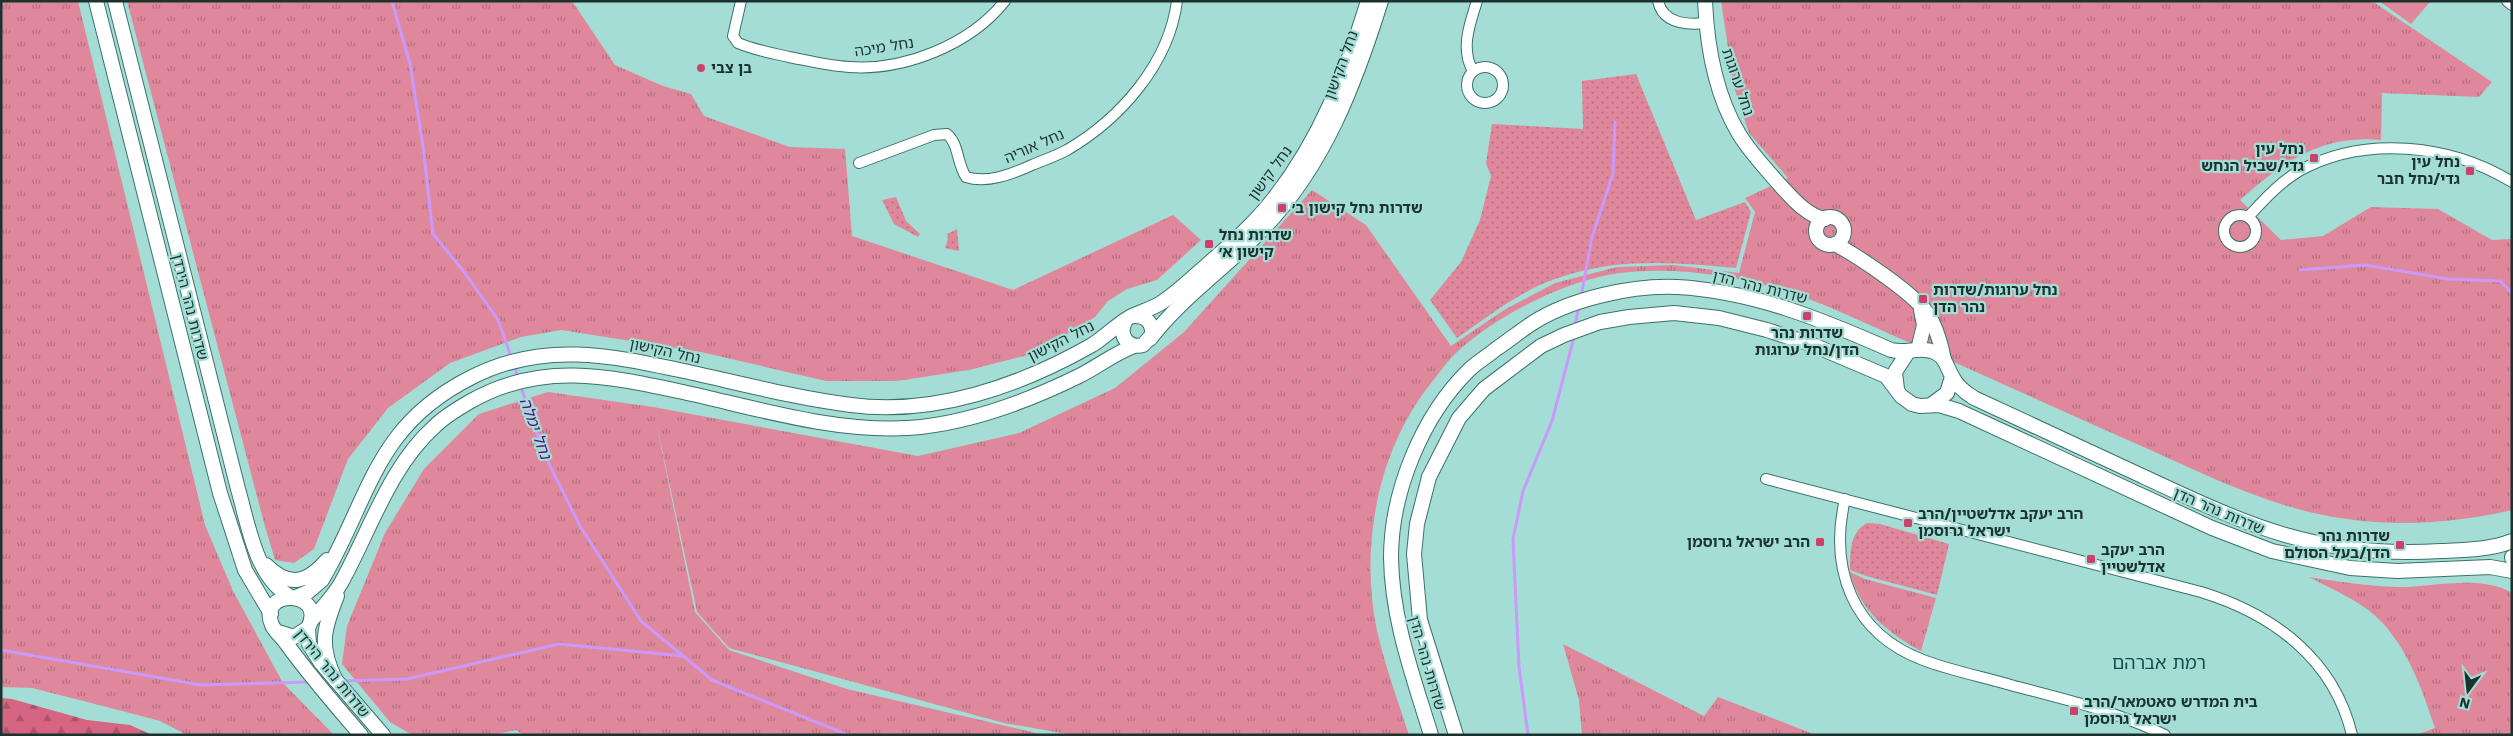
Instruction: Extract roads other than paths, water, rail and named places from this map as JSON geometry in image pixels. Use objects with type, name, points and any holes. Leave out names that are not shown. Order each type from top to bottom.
[{"type":"main road","name":"שדרות נהר הירדן","points":[[96,1],[220,493],[245,570],[271,614]]},
{"type":"main road","name":"שדרות נהר הירדן","points":[[115,1],[238,489],[259,557],[271,580],[292,597]]},
{"type":"main road","name":"נחל קישון","points":[[1130,319],[1159,303],[1183,286],[1242,234],[1276,196],[1313,141],[1328,112],[1348,64],[1368,1]]},
{"type":"main road","name":"נחל הקישון","points":[[1150,339],[1169,316],[1264,229],[1296,188],[1323,147],[1342,110],[1360,68],[1381,1]]},
{"type":"main road","name":"נחל ערוגות","points":[[1705,1],[1706,23],[1714,72],[1725,105],[1739,134],[1758,160],[1803,208],[1818,218],[1821,223]]},
{"type":"main road","points":[[1870,266],[1852,246],[1844,233],[1843,226],[1838,220],[1821,223],[1817,234],[1821,241],[1826,244],[1835,244],[1870,266],[1917,303],[1933,324],[1944,360]]},
{"type":"main road","points":[[1835,244],[1844,233]]},
{"type":"main road","name":"שדרות נהר הדן","points":[[1431,735],[1398,628],[1392,572],[1395,521],[1409,468],[1442,402],[1470,369],[1532,323],[1558,310],[1597,297],[1629,291],[1676,287],[1725,292],[1825,321],[1892,350],[1934,352],[1944,360],[1952,377],[1974,398],[2221,512],[2280,535],[2332,547],[2380,552],[2482,548],[2512,541]]},
{"type":"main road","points":[[1897,390],[1895,372],[1913,351],[1924,325],[1917,303]]},
{"type":"main road","name":"שדרות נהר הדן","points":[[1456,735],[1420,620],[1415,584],[1414,554],[1417,524],[1429,477],[1460,418],[1484,389],[1541,346],[1564,334],[1600,322],[1674,313],[1720,318],[1767,330],[1813,345],[1886,376],[1912,404],[1959,410],[2212,528],[2281,554],[2325,564],[2374,570],[2485,567],[2512,571]]},
{"type":"main road","points":[[309,625],[311,615],[306,604],[292,597],[277,602],[271,614],[272,624],[278,632],[294,637],[309,625],[340,585],[406,458],[442,420],[471,401],[522,379],[555,375],[593,376],[639,383],[828,423],[870,428],[912,428],[956,421],[1019,402],[1080,375],[1134,346],[1143,345],[1150,339],[1151,325],[1145,318],[1130,319],[1123,336],[1134,346]]},
{"type":"main road","name":"נחל הקישון","points":[[292,597],[308,592],[322,580],[372,475],[389,447],[412,419],[435,399],[463,382],[500,364],[517,359],[554,354],[595,355],[633,360],[831,402],[871,407],[910,407],[965,397],[1012,382],[1090,346],[1130,319]]},
{"type":"main road","points":[[1931,405],[1944,396],[1952,377]]},
{"type":"main road","points":[[259,557],[275,573],[290,580],[297,580],[312,575],[338,548]]},
{"type":"main road","points":[[336,681],[326,661],[324,637],[331,613],[356,554]]},
{"type":"main road","name":"שדרות נהר הירדן","points":[[309,625],[309,644],[312,651],[383,735]]},
{"type":"main road","name":"שדרות נהר הירדן","points":[[278,632],[305,670],[361,735]]},
{"type":"street","name":"נחל מיכה","points":[[741,1],[733,36],[738,43],[801,60],[850,68],[894,63],[938,50],[959,40],[991,16],[1005,1]]},
{"type":"street","name":"נחל אוריה","points":[[859,163],[934,135],[947,134],[953,142],[962,171],[966,177],[985,180],[1022,170],[1067,150],[1095,130],[1135,93],[1164,47],[1177,1]]},
{"type":"street","points":[[1474,71],[1469,64],[1466,48],[1470,22],[1477,1]]},
{"type":"street","points":[[1658,1],[1660,9],[1669,19],[1688,25],[1706,23]]},
{"type":"street","points":[[2507,1],[2512,5]]},
{"type":"street","points":[[2248,217],[2284,182],[2301,170],[2343,155],[2375,148],[2406,148],[2445,154],[2477,165],[2512,182]]},
{"type":"street","points":[[1766,479],[2201,592],[2248,609],[2289,635],[2312,658],[2339,700],[2352,735]]},
{"type":"street","points":[[1845,499],[1840,522],[1839,547],[1844,579],[1852,598],[1863,616],[1878,633],[1897,647],[1924,660],[2090,706],[2166,735]]},
{"type":"waterway","name":"נחל ימלה","points":[[392,1],[410,64],[423,146],[433,234],[465,273],[498,320],[512,359]]},
{"type":"waterway","points":[[1581,297],[1592,237],[1613,174],[1615,122]]},
{"type":"waterway","points":[[2300,270],[2365,265],[2448,279],[2500,281],[2512,293]]},
{"type":"waterway","points":[[1575,326],[1579,305]]},
{"type":"waterway","points":[[1528,735],[1519,667],[1513,539],[1523,491],[1552,421],[1574,337]]},
{"type":"waterway","name":"נחל ימלה","points":[[514,365],[518,378]]},
{"type":"waterway","name":"נחל ימלה","points":[[520,384],[544,454],[580,526],[641,621],[712,680],[848,735]]},
{"type":"waterway","points":[[341,681],[407,679],[559,644],[683,656]]},
{"type":"waterway","points":[[1,650],[201,685],[310,682]]},
{"type":"place","name":"בן צבי","points":[[701,68]]},
{"type":"place","name":"נחל עין גדי/שביל הנחש","points":[[2314,158]]},
{"type":"place","name":"נחל עין גדי/נחל חבר","points":[[2470,171]]},
{"type":"place","name":"שדרות נחל קישון ב׳","points":[[1282,208]]},
{"type":"place","name":"שדרות נחל קישון א׳","points":[[1209,244]]},
{"type":"place","name":"נחל ערוגות/שדרות נהר הדן","points":[[1923,299]]},
{"type":"place","name":"שדרות נהר הדן/נחל ערוגות","points":[[1807,316]]},
{"type":"place","name":"הרב יעקב אדלשטיין/הרב ישראל גרוסמן","points":[[1908,523]]},
{"type":"place","name":"הרב ישראל גרוסמן","points":[[1820,542]]},
{"type":"place","name":"שדרות נהר הדן/בעל הסולם","points":[[2400,545]]},
{"type":"place","name":"הרב יעקב אדלשטיין","points":[[2091,559]]},
{"type":"place","name":"בית המדרש סאטמאר/הרב ישראל גרוסמן","points":[[2074,711]]},
{"type":"district","name":"רמת אברהם","points":[[2159,663]]}]
